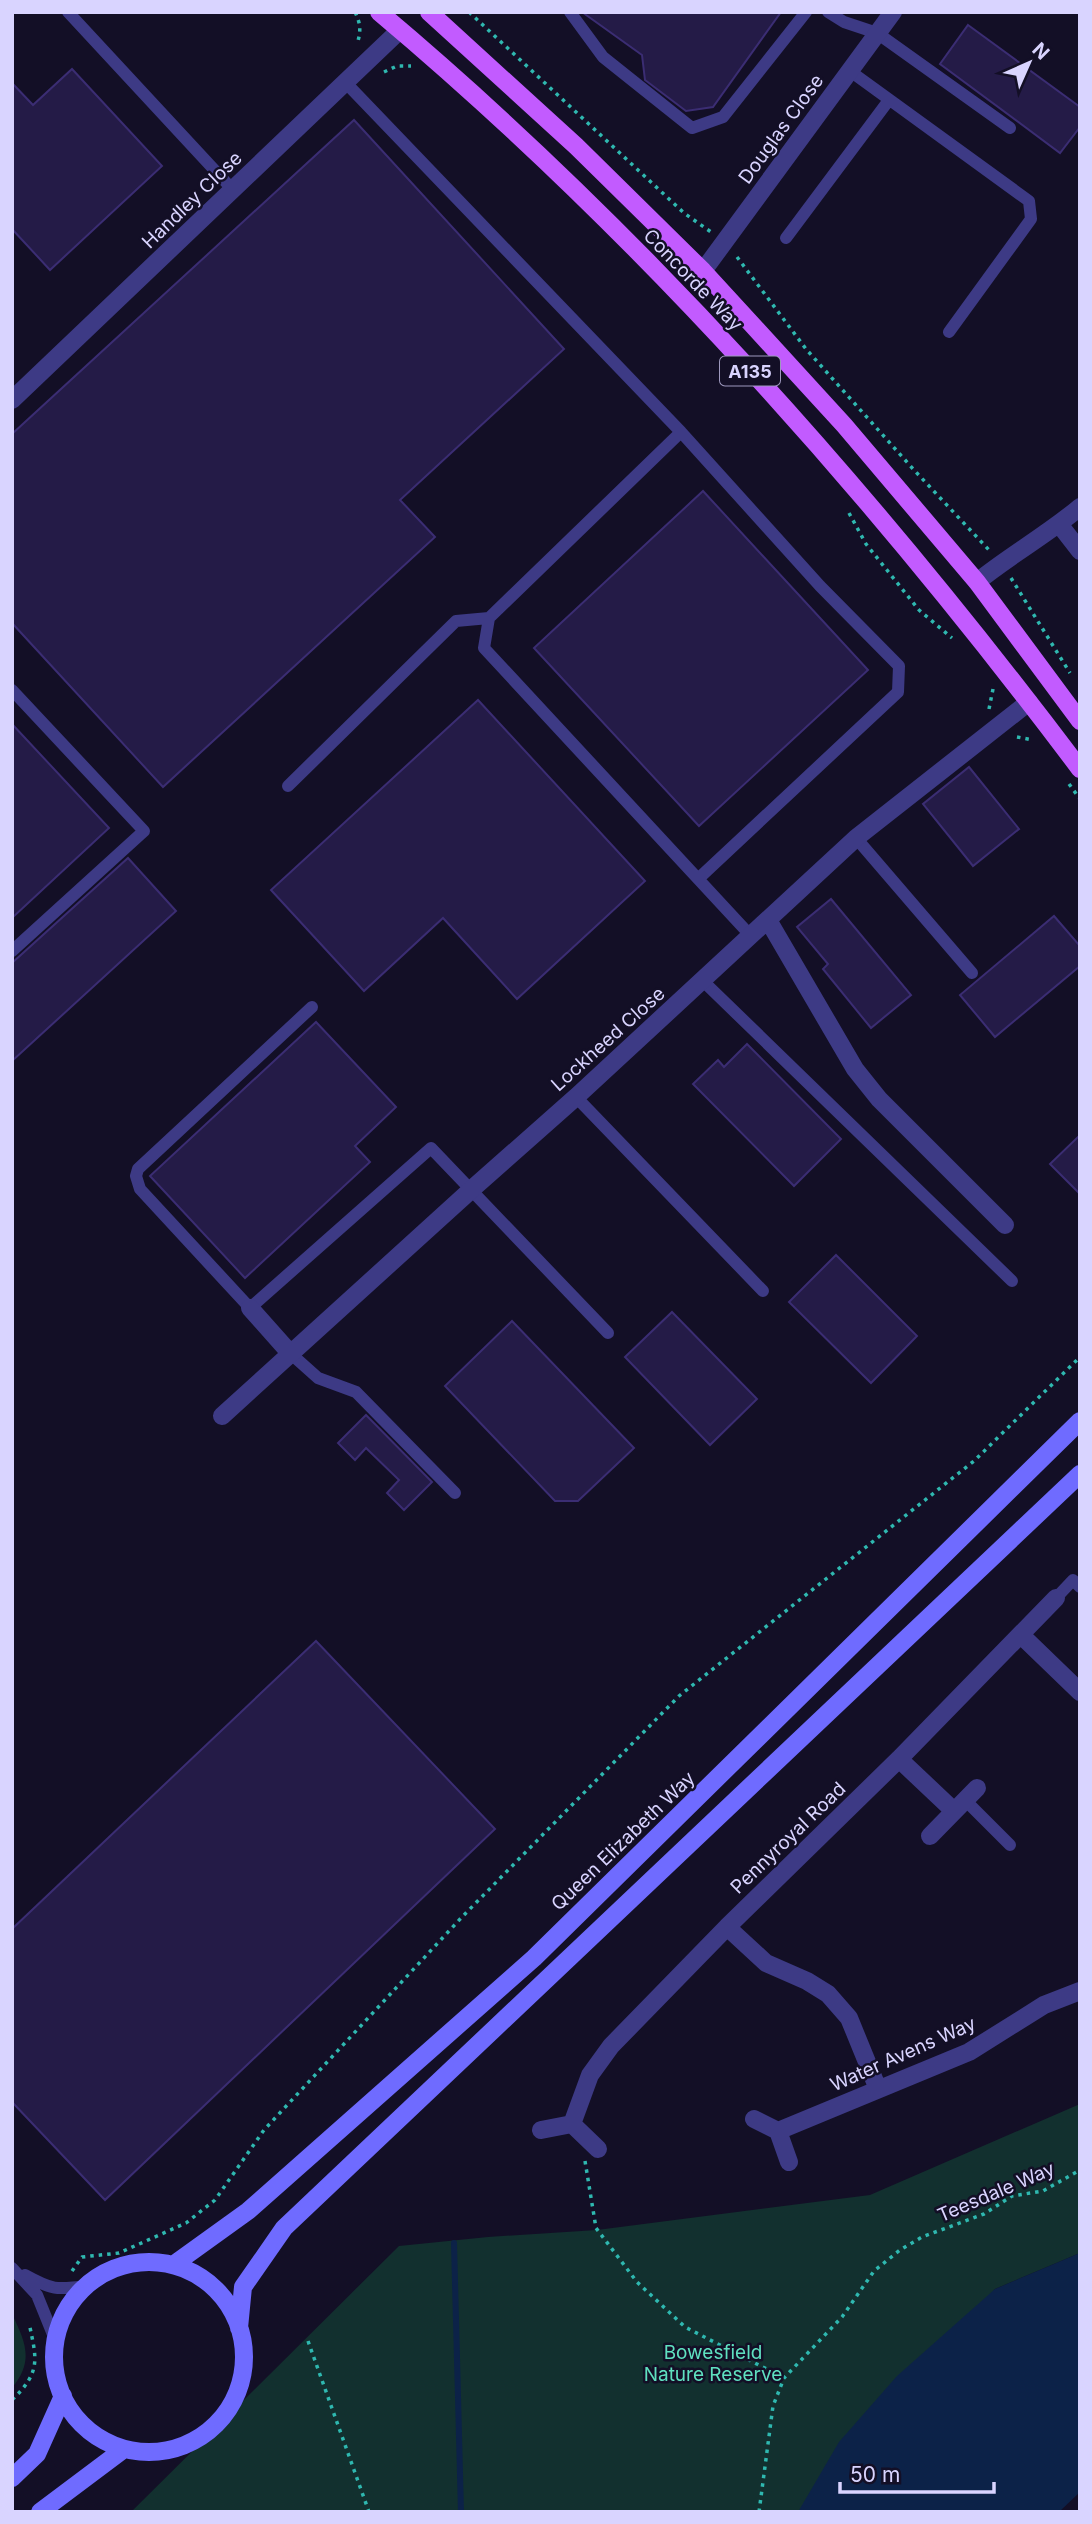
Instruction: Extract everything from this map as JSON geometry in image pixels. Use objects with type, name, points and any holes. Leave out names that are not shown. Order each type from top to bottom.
[{"type":"main road","name":"Concorde Way","points":[[379,12],[553,168],[683,297],[821,449],[952,603],[1029,702],[1072,774]]},
{"type":"main road","name":"Concorde Way","points":[[429,12],[576,146],[703,271],[845,425],[976,582],[1080,721]]},
{"type":"street","name":"Douglas Close","points":[[703,271],[893,12]]},
{"type":"street","name":"Handley Close","points":[[12,400],[400,30]]},
{"type":"street","points":[[976,582],[1080,507]]},
{"type":"street","points":[[1059,524],[1080,551]]},
{"type":"street","name":"Lockheed Close","points":[[222,1416],[576,1097],[856,838],[1029,702]]},
{"type":"street","points":[[768,920],[855,1069],[879,1099],[1005,1225]]},
{"type":"street","points":[[250,1308],[290,1353]]},
{"type":"street","name":"Queen Elizabeth Way","points":[[173,2265],[248,2211],[534,1958],[1080,1422]]},
{"type":"street","points":[[239,2328],[243,2287],[284,2228],[1080,1474]]},
{"type":"street","name":"Pennyroyal Road","points":[[576,2128],[590,2075],[611,2046],[727,1927],[900,1759],[1056,1598]]},
{"type":"street","points":[[1021,1635],[1080,1692]]},
{"type":"street","points":[[900,1759],[965,1800],[930,1836]]},
{"type":"street","points":[[727,1927],[766,1963],[807,1981],[828,1994],[849,2018],[878,2089]]},
{"type":"street","name":"Water Avens Way","points":[[778,2131],[969,2052],[1044,2005],[1080,1991]]},
{"type":"street","points":[[754,2119],[778,2131],[789,2162]]},
{"type":"street","points":[[541,2130],[576,2128],[598,2149]]},
{"type":"street","points":[[154,2262],[191,2272],[221,2295],[239,2328],[243,2366],[240,2385],[223,2417],[210,2430],[178,2448],[160,2452],[124,2449],[91,2432],[78,2420],[63,2396],[55,2370],[56,2342],[63,2317],[72,2301],[87,2286],[116,2268],[154,2262]]},
{"type":"street","points":[[12,2478],[37,2454],[63,2396]]},
{"type":"street","points":[[40,2512],[124,2449]]},
{"type":"lane","points":[[68,12],[233,190]]},
{"type":"lane","points":[[570,12],[603,57],[692,128],[723,117],[806,12]]},
{"type":"lane","points":[[828,12],[844,22],[877,33],[1010,128]]},
{"type":"lane","points":[[850,71],[1029,201],[1031,219],[949,332]]},
{"type":"lane","points":[[345,83],[681,432],[820,586],[899,666],[898,692],[698,879]]},
{"type":"lane","points":[[786,238],[889,100]]},
{"type":"lane","points":[[681,432],[489,618],[484,648],[751,936]]},
{"type":"lane","points":[[288,786],[457,621],[489,618]]},
{"type":"lane","points":[[12,690],[144,831],[12,951]]},
{"type":"lane","points":[[856,838],[972,973]]},
{"type":"lane","points":[[703,981],[1012,1281]]},
{"type":"lane","points":[[312,1007],[138,1169],[136,1176],[140,1189],[250,1308],[431,1148],[608,1333]]},
{"type":"lane","points":[[576,1097],[762,1291]]},
{"type":"lane","points":[[290,1353],[318,1378],[356,1392],[455,1493]]},
{"type":"lane","points":[[1056,1598],[1073,1580],[1080,1587]]},
{"type":"lane","points":[[965,1800],[1010,1845]]},
{"type":"lane","points":[[56,2342],[37,2295],[12,2268],[45,2286],[59,2290],[87,2286]]},
{"type":"path","points":[[355,12],[360,23],[357,43],[385,74],[397,66],[408,65],[419,69]]},
{"type":"path","points":[[846,508],[866,544],[919,610],[960,645]]},
{"type":"path","points":[[993,686],[993,699],[981,718],[990,732],[1000,744],[1010,738],[1021,737],[1032,740],[1041,747]]},
{"type":"path","points":[[1072,774],[1080,799]]},
{"type":"path","points":[[59,2290],[82,2257],[119,2253],[186,2223],[215,2200],[264,2130],[461,1917],[679,1696],[974,1461],[1080,1357]]},
{"type":"path","points":[[576,2128],[596,2228],[637,2282],[685,2327],[784,2378]]},
{"type":"path","name":"Teesdale Way","points":[[759,2512],[773,2406],[784,2378],[842,2317],[874,2271],[900,2250],[922,2237],[984,2214],[1012,2196],[1043,2191],[1080,2170]]},
{"type":"path","points":[[12,2400],[26,2387],[37,2361],[28,2318],[41,2304]]},
{"type":"path","points":[[308,2341],[369,2512]]},
{"type":"green space","name":"Bowesfield Nature Reserve","points":[[1080,2104],[1080,2253],[995,2289],[816,2512],[131,2512],[399,2246],[597,2230],[870,2195]]},
{"type":"green space","points":[[12,2314],[24,2343],[25,2360],[19,2378],[12,2388]]},
{"type":"water","points":[[1080,2253],[1080,2492],[1059,2512],[798,2512],[839,2442],[897,2376],[995,2289]]},
{"type":"building","points":[[582,12],[781,12],[713,107],[686,111],[645,80],[642,55]]},
{"type":"building","points":[[968,25],[1080,107],[1080,127],[1060,153],[940,64]]},
{"type":"building","points":[[72,69],[162,166],[50,270],[12,229],[12,83],[33,105]]},
{"type":"building","points":[[354,120],[564,349],[400,500],[435,537],[163,787],[12,623],[12,434]]},
{"type":"building","points":[[703,491],[868,670],[699,826],[534,648]]},
{"type":"building","points":[[478,700],[645,881],[517,999],[443,918],[364,991],[271,890]]},
{"type":"building","points":[[12,724],[109,828],[12,918]]},
{"type":"building","points":[[969,767],[1019,829],[973,866],[923,804]]},
{"type":"building","points":[[128,858],[176,911],[12,1061],[12,963]]},
{"type":"building","points":[[831,899],[911,995],[871,1028],[823,969],[828,964],[797,927]]},
{"type":"building","points":[[1054,916],[1080,946],[1080,966],[995,1037],[960,995]]},
{"type":"building","points":[[316,1022],[396,1107],[355,1146],[370,1162],[245,1278],[150,1176]]},
{"type":"building","points":[[747,1044],[841,1139],[794,1186],[693,1084],[718,1060],[724,1067]]},
{"type":"building","points":[[1080,1135],[1080,1194],[1050,1164]]},
{"type":"building","points":[[836,1255],[917,1336],[871,1383],[789,1302]]},
{"type":"building","points":[[672,1312],[757,1399],[710,1445],[625,1357]]},
{"type":"building","points":[[512,1321],[634,1448],[578,1501],[555,1501],[445,1386]]},
{"type":"building","points":[[366,1415],[432,1482],[404,1510],[387,1493],[399,1480],[366,1448],[355,1460],[338,1443]]},
{"type":"building","points":[[316,1641],[495,1829],[105,2200],[12,2102],[12,1929]]},
{"type":"waterway","points":[[454,2243],[461,2512]]}]
